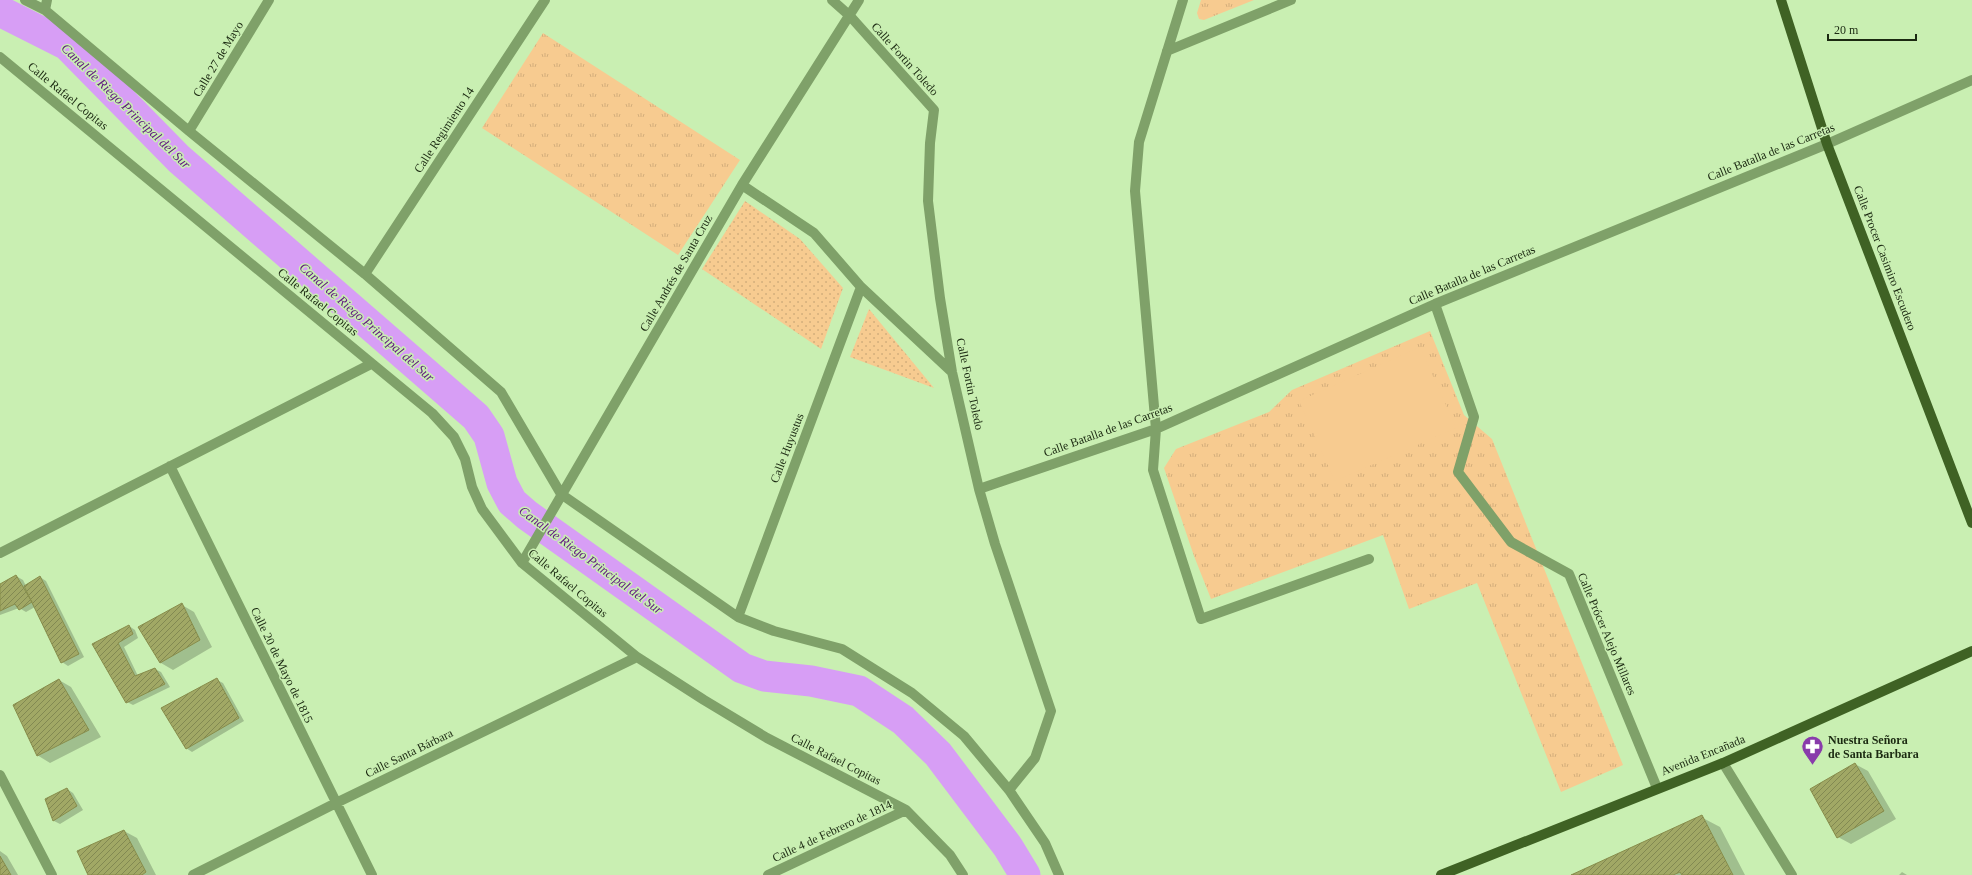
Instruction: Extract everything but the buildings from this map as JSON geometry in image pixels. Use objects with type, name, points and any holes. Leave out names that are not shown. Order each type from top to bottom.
[{"type":"main road","name":"Calle Procer Casimiro Escudero","points":[[1782,0],[1827,144],[1972,524]]},
{"type":"main road","name":"Avenida Encañada","points":[[1440,875],[1723,763],[1972,651]]},
{"type":"street","points":[[25,0],[46,5],[189,131],[365,274],[501,392],[561,494],[738,617],[774,632],[842,649],[912,692],[964,736],[1008,790],[1045,843],[1059,875]]},
{"type":"street","name":"Calle 27 de Mayo","points":[[189,131],[269,0]]},
{"type":"street","name":"Calle Regimiento 14","points":[[365,274],[545,0]]},
{"type":"street","name":"Calle Fortin Toledo","points":[[832,0],[850,16],[934,110],[930,143],[928,200],[940,298],[952,372],[980,489],[995,544],[1051,711],[1035,758],[1008,790]]},
{"type":"street","name":"Calle Andrés de Santa Cruz","points":[[522,563],[742,185],[859,0]]},
{"type":"street","points":[[1183,0],[1139,142],[1135,191],[1156,429],[1153,470],[1201,619],[1369,559]]},
{"type":"street","points":[[1167,51],[1291,0]]},
{"type":"street","name":"Calle Rafael Copitas","points":[[0,57],[432,413],[454,437],[465,459],[472,487],[482,509],[522,563],[637,657],[767,738],[906,810],[950,855],[962,875]]},
{"type":"street","name":"Calle Batalla de las Carretas","points":[[980,489],[1156,429],[1435,304],[1827,144],[1972,80]]},
{"type":"street","points":[[742,185],[814,233],[861,287],[952,372]]},
{"type":"street","name":"Calle Huyustus","points":[[738,617],[861,287]]},
{"type":"street","name":"Calle Prócer Alejo Millares","points":[[1435,304],[1474,417],[1458,472],[1511,542],[1569,574],[1658,788]]},
{"type":"street","points":[[0,553],[371,364]]},
{"type":"street","name":"Calle 20 de Mayo de 1815","points":[[170,466],[372,875]]},
{"type":"street","name":"Calle Santa Bárbara","points":[[193,875],[336,803],[637,657]]},
{"type":"street","points":[[1723,763],[1792,875]]},
{"type":"street","points":[[0,775],[52,875]]},
{"type":"street","name":"Calle 4 de Febrero de 1814","points":[[768,875],[906,810]]},
{"type":"green space","points":[[1201,0],[1254,0],[1204,20],[1199,19],[1197,13]]},
{"type":"green space","points":[[543,33],[740,160],[678,255],[482,128]]},
{"type":"green space","points":[[745,201],[800,239],[843,288],[821,349],[702,269]]},
{"type":"green space","points":[[869,309],[934,388],[850,357]]},
{"type":"green space","points":[[1430,331],[1464,415],[1492,439],[1623,765],[1561,792],[1477,583],[1409,609],[1383,535],[1211,599],[1194,556],[1164,468],[1176,449],[1269,412],[1292,390]]},
{"type":"green space","points":[[1420,347],[1456,428],[1335,481],[1299,401]]},
{"type":"waterway","name":"Canal de Riego Principal del Sur","points":[[0,11],[67,45],[179,159],[476,417],[489,436],[502,483],[512,502],[527,515],[742,668],[764,676],[811,681],[859,691],[903,720],[938,754],[1008,847],[1025,875]]},
{"type":"place","name":"Nuestra Señora de Santa Barbara","points":[[1813,766]]}]
